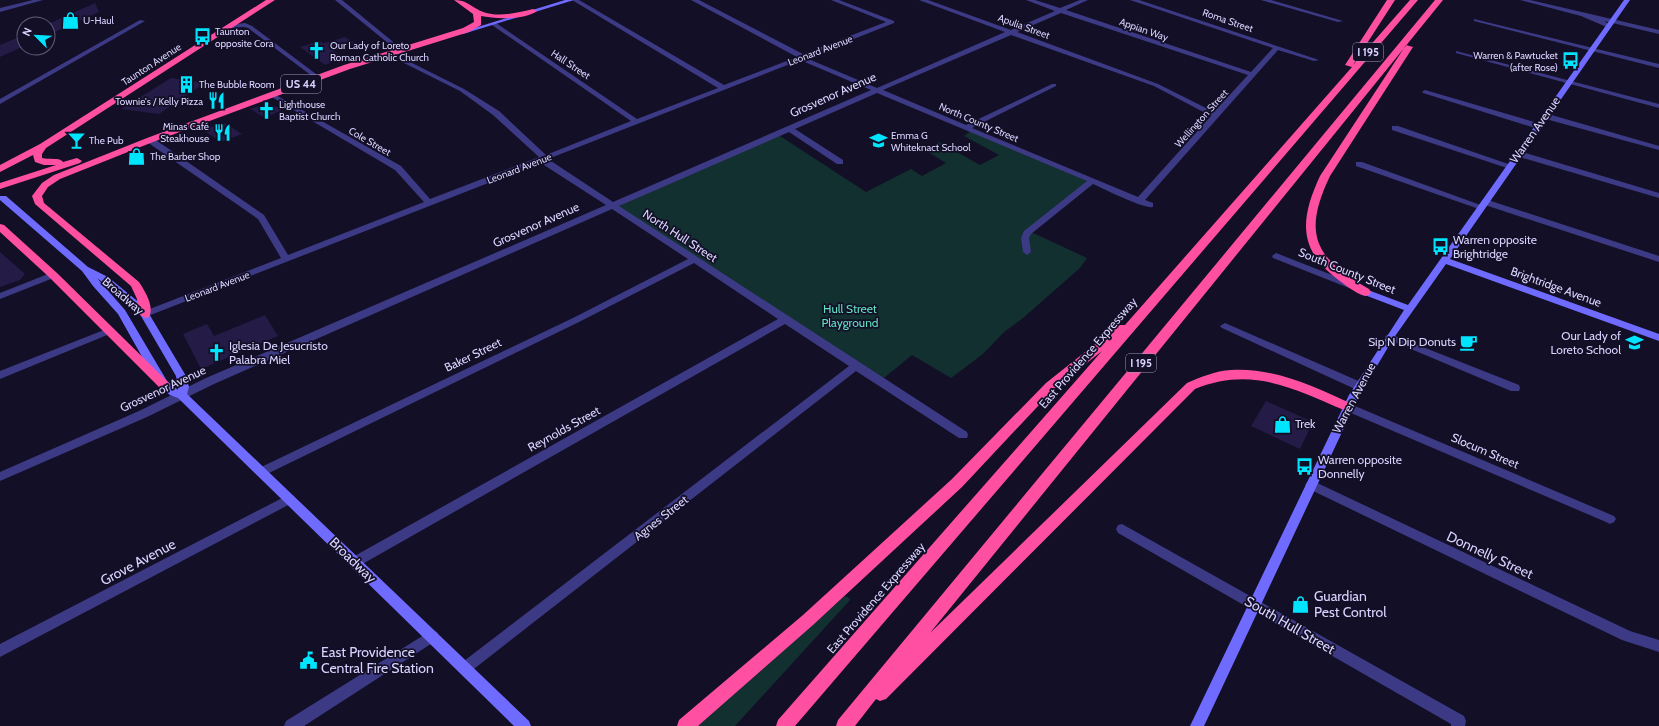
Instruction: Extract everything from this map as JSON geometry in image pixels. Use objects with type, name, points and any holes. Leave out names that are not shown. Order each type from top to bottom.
[{"type":"highway","name":"Taunton Avenue","points":[[43,146],[272,0]]},
{"type":"highway","points":[[458,0],[474,11],[490,16],[502,17],[533,11]]},
{"type":"highway","points":[[1323,105],[1391,0]]},
{"type":"highway","name":"East Providence Expressway","points":[[784,726],[1414,0]]},
{"type":"highway","points":[[1365,292],[1335,271],[1317,252],[1311,234],[1314,203],[1320,184],[1329,167],[1366,115],[1439,0]]},
{"type":"highway","name":"I 195","points":[[845,726],[1439,0]]},
{"type":"highway","name":"US 44","points":[[0,186],[150,140],[318,78],[390,54],[455,35],[470,29],[478,23],[479,17],[474,11]]},
{"type":"highway","points":[[145,314],[141,294],[131,279],[40,204],[37,196],[45,185],[57,177],[150,140]]},
{"type":"highway","points":[[43,146],[36,156],[38,160],[44,162],[62,162],[88,158]]},
{"type":"highway","points":[[0,160],[20,155],[43,146]]},
{"type":"highway","points":[[0,169],[43,146]]},
{"type":"highway","points":[[0,227],[53,275],[163,384]]},
{"type":"highway","points":[[685,726],[808,620],[957,482],[1050,386],[1147,308]]},
{"type":"highway","points":[[845,726],[1191,386],[1200,381],[1219,376],[1254,374],[1288,382],[1348,407]]},
{"type":"main road","points":[[455,35],[571,0]]},
{"type":"main road","name":"Warren Avenue","points":[[1197,726],[1359,386],[1409,309],[1627,0]]},
{"type":"main road","name":"Broadway","points":[[3,198],[85,269],[111,283],[145,314],[181,376],[184,386],[182,395]]},
{"type":"main road","name":"Brightridge Avenue","points":[[1444,260],[1659,338]]},
{"type":"main road","name":"Broadway","points":[[85,269],[126,318],[163,384],[174,392],[182,395],[524,726]]},
{"type":"main road","name":"South County Street","points":[[1365,292],[1409,309]]},
{"type":"street","points":[[0,10],[40,0]]},
{"type":"street","points":[[338,0],[401,51]]},
{"type":"street","points":[[575,0],[723,88]]},
{"type":"street","name":"North County Street","points":[[694,0],[802,57],[1150,206]]},
{"type":"street","name":"Leonard Avenue","points":[[145,314],[892,22],[834,0]]},
{"type":"street","name":"Apulia Street","points":[[922,0],[1156,84],[1216,116]]},
{"type":"street","name":"Appian Way","points":[[1029,0],[1253,75]]},
{"type":"street","name":"Grosvenor Avenue","points":[[0,477],[182,395],[1084,0]]},
{"type":"street","name":"Roma Street","points":[[1133,0],[1316,60]]},
{"type":"street","points":[[1264,0],[1340,21]]},
{"type":"street","points":[[1523,0],[1611,23],[1659,32]]},
{"type":"street","points":[[1476,20],[1659,66]]},
{"type":"street","points":[[0,102],[142,21]]},
{"type":"street","name":"Hall Street","points":[[494,24],[637,122]]},
{"type":"street","points":[[228,27],[245,25],[250,27],[318,78]]},
{"type":"street","name":"Wellington Street","points":[[1139,201],[1276,48]]},
{"type":"street","points":[[1458,52],[1659,106]]},
{"type":"street","name":"North Hull Street","points":[[390,54],[462,90],[496,113],[540,152],[547,163],[786,319],[855,367],[963,435]]},
{"type":"street","points":[[966,128],[1054,84]]},
{"type":"street","points":[[1425,92],[1538,126]]},
{"type":"street","name":"Cole Street","points":[[272,95],[398,168],[429,203]]},
{"type":"street","points":[[1545,116],[1659,148]]},
{"type":"street","points":[[1395,128],[1510,166]]},
{"type":"street","points":[[789,129],[840,162]]},
{"type":"street","points":[[150,140],[261,217],[286,259]]},
{"type":"street","points":[[1518,154],[1659,196]]},
{"type":"street","points":[[1358,164],[1659,259]]},
{"type":"street","points":[[1028,252],[1024,238],[1027,232],[1092,181]]},
{"type":"street","name":"South County Street","points":[[1276,256],[1365,292]]},
{"type":"street","name":"Baker Street","points":[[261,472],[576,320],[694,260]]},
{"type":"street","points":[[0,296],[53,275]]},
{"type":"street","name":"Reynolds Street","points":[[355,562],[786,319]]},
{"type":"street","points":[[1225,326],[1359,386]]},
{"type":"street","points":[[0,375],[109,331]]},
{"type":"street","points":[[1390,337],[1515,388]]},
{"type":"street","name":"Agnes Street","points":[[465,668],[855,367]]},
{"type":"street","name":"Slocum Street","points":[[1348,407],[1610,519]]},
{"type":"street","name":"Donnelly Street","points":[[1311,485],[1627,636],[1659,646]]},
{"type":"street","name":"Grove Avenue","points":[[0,651],[290,499]]},
{"type":"street","name":"South Hull Street","points":[[1122,529],[1458,724]]},
{"type":"street","points":[[291,726],[432,636]]},
{"type":"green space","name":"Hull Street Playground","points":[[972,130],[1094,183],[1029,231],[1087,258],[1080,268],[1023,318],[1004,332],[983,354],[951,378],[912,355],[879,382],[614,208],[777,134],[866,192],[911,169],[922,176],[946,163],[925,150],[939,142],[980,165],[999,155],[964,136]]},
{"type":"green space","points":[[845,596],[851,599],[735,726],[698,726]]},
{"type":"building","name":"U-Haul","points":[[95,3],[99,12],[56,31],[56,20]]},
{"type":"building","name":"Our Lady of Loreto Roman Catholic Church","points":[[345,37],[356,44],[334,51],[344,58],[325,65],[300,47],[319,41],[323,43]]},
{"type":"building","points":[[16,38],[16,50],[0,57],[0,45]]},
{"type":"building","points":[[171,78],[205,83],[159,114],[121,109]]},
{"type":"building","name":"Lighthouse Baptist Church","points":[[268,103],[282,110],[265,118],[250,109]]},
{"type":"building","name":"Minas Café Steakhouse","points":[[223,122],[242,134],[221,142],[203,130]]},
{"type":"building","points":[[0,252],[25,274],[20,280],[0,287]]},
{"type":"building","name":"Iglesia De Jesucristo Palabra Miel","points":[[265,315],[278,336],[201,369],[183,334],[207,324],[214,336]]},
{"type":"building","name":"Trek","points":[[1266,401],[1313,422],[1300,449],[1251,426]]},
{"type":"place","name":"U-Haul","points":[[70,20]]},
{"type":"place","name":"Taunton opposite Cora","points":[[202,37]]},
{"type":"place","name":"Our Lady of Loreto Roman Catholic Church","points":[[317,51]]},
{"type":"place","name":"Warren & Pawtucket (after Rose)","points":[[1571,61]]},
{"type":"place","name":"The Bubble Room","points":[[186,84]]},
{"type":"place","name":"Townie's / Kelly Pizza","points":[[216,101]]},
{"type":"place","name":"Lighthouse Baptist Church","points":[[266,110]]},
{"type":"place","name":"Minas Café Steakhouse","points":[[222,132]]},
{"type":"place","name":"The Pub","points":[[76,140]]},
{"type":"place","name":"Emma G Whiteknact School","points":[[878,141]]},
{"type":"place","name":"The Barber Shop","points":[[137,156]]},
{"type":"place","name":"Warren opposite Brightridge","points":[[1440,247]]},
{"type":"place","name":"Sip N Dip Donuts","points":[[1469,342]]},
{"type":"place","name":"Our Lady of Loreto School","points":[[1634,343]]},
{"type":"place","name":"Iglesia De Jesucristo Palabra Miel","points":[[216,353]]},
{"type":"place","name":"Trek","points":[[1282,424]]},
{"type":"place","name":"Warren opposite Donnelly","points":[[1305,467]]},
{"type":"place","name":"Guardian Pest Control","points":[[1301,604]]},
{"type":"place","name":"East Providence Central Fire Station","points":[[308,660]]}]
